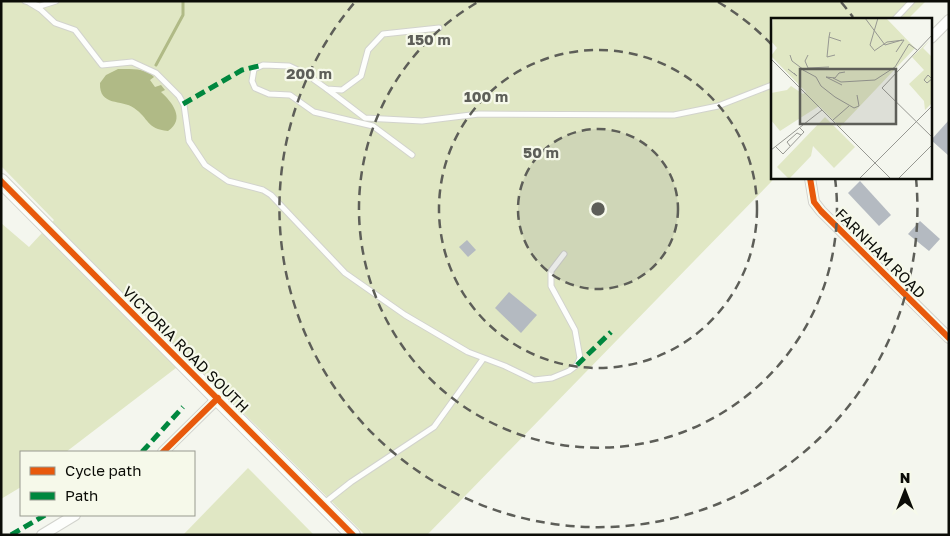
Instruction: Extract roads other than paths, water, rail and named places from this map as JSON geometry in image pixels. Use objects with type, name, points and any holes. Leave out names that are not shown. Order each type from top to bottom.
[{"type":"main road","name":"VICTORIA ROAD SOUTH","points":[[1,181],[353,535]]},
{"type":"street","points":[[932,37],[949,20]]},
{"type":"street","name":"FARNHAM ROAD","points":[[810,179],[814,202],[821,211],[949,338]]},
{"type":"street","points":[[164,451],[218,398]]},
{"type":"street","points":[[42,535],[73,516]]},
{"type":"lane","points":[[28,2],[45,6],[56,1]]},
{"type":"lane","points":[[896,18],[912,1]]},
{"type":"lane","points":[[28,2],[40,9],[54,23],[74,30],[102,65],[132,62],[156,73],[179,96],[184,105],[189,141],[205,165],[228,181],[263,190],[271,195],[345,274],[405,314],[468,352],[505,366],[534,380],[562,374],[577,365],[580,358],[578,340],[551,286],[551,271],[564,254]]},
{"type":"lane","points":[[326,89],[342,90],[356,81],[363,70],[368,50],[383,34],[439,28]]},
{"type":"lane","points":[[412,156],[373,126],[314,112],[286,94],[260,92],[255,88],[252,73],[254,69],[263,65],[289,66],[306,74],[366,118],[422,122],[479,114],[674,115],[718,106],[771,85]]},
{"type":"lane","points":[[323,504],[351,482],[434,426],[483,359]]},
{"type":"waterway","points":[[156,65],[183,15],[183,1]]}]
